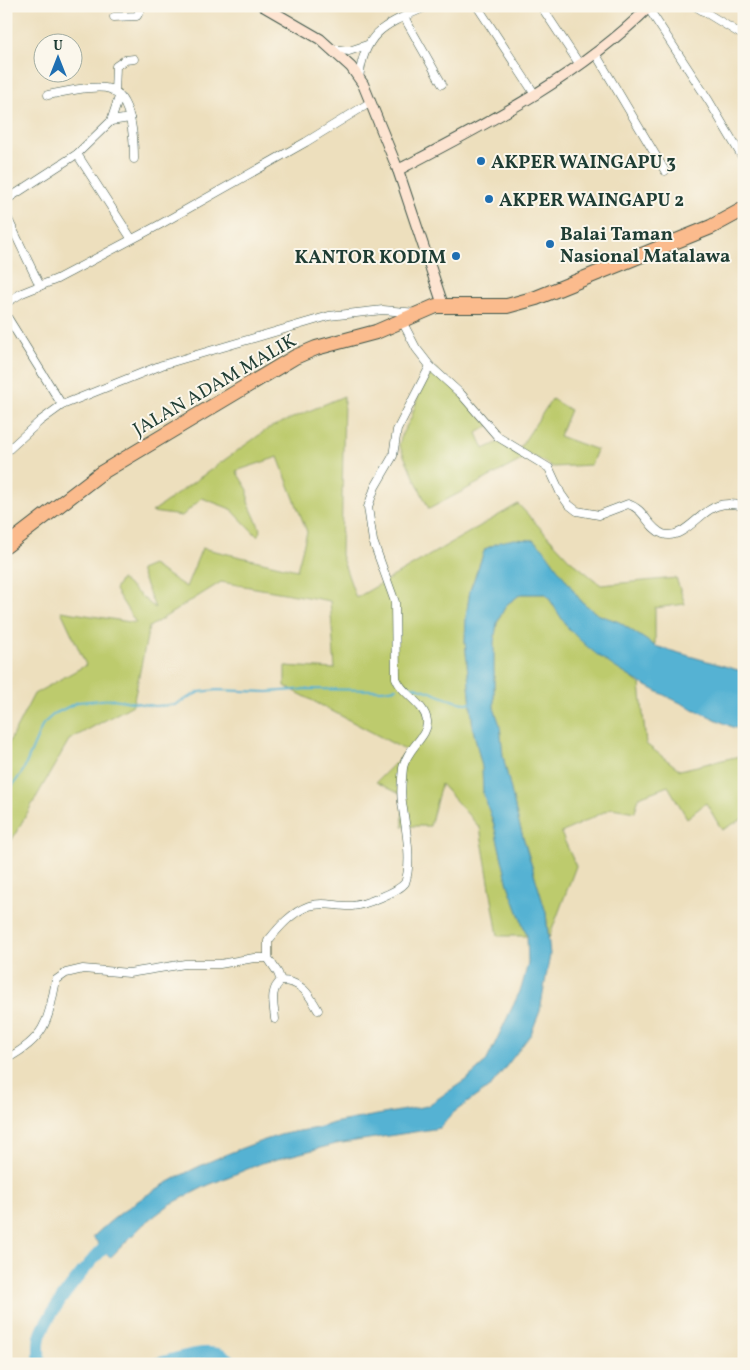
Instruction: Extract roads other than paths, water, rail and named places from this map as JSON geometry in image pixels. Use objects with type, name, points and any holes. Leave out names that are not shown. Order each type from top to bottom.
[{"type":"highway","name":"JALAN ADAM MALIK","points":[[6,546],[50,510],[108,469],[277,366],[308,351],[356,339],[443,305],[507,306],[536,298],[711,227],[744,209]]},
{"type":"street","points":[[114,17],[137,16],[142,6]]},
{"type":"street","points":[[263,6],[320,39],[332,49],[359,79],[371,102],[398,170],[443,305]]},
{"type":"street","points":[[359,79],[367,45],[380,30],[427,6]]},
{"type":"street","points":[[477,6],[534,93]]},
{"type":"street","points":[[541,6],[580,65]]},
{"type":"street","points":[[694,6],[744,36]]},
{"type":"street","points":[[398,170],[464,135],[580,65],[648,7],[744,160]]},
{"type":"street","points":[[404,17],[442,84]]},
{"type":"street","points":[[332,49],[349,51],[367,45]]},
{"type":"street","points":[[595,53],[665,171]]},
{"type":"street","points":[[6,200],[77,154],[111,121],[117,95],[116,66],[125,60],[134,59]]},
{"type":"street","points":[[48,95],[101,88],[110,89],[117,95],[130,118],[134,159]]},
{"type":"street","points":[[6,303],[57,279],[131,238],[159,225],[371,102]]},
{"type":"street","points":[[111,121],[130,118]]},
{"type":"street","points":[[77,154],[131,238]]},
{"type":"street","points":[[6,215],[40,286]]},
{"type":"street","points":[[6,452],[40,421],[62,405],[162,365],[313,319],[383,310],[419,313]]},
{"type":"street","points":[[6,315],[62,405]]},
{"type":"street","points":[[402,321],[416,348],[430,366],[461,394],[498,437],[546,465],[568,504],[577,511],[599,515],[628,504],[640,509],[662,534],[671,535],[680,532],[717,505],[744,506]]},
{"type":"street","points":[[281,981],[268,958],[268,941],[288,919],[304,909],[322,904],[357,905],[396,891],[403,886],[407,878],[408,865],[402,796],[403,766],[408,754],[427,728],[427,718],[419,706],[398,684],[396,678],[395,607],[383,566],[373,541],[368,507],[375,487],[392,456],[397,430],[430,366]]},
{"type":"street","points":[[6,1059],[21,1050],[44,1029],[56,980],[66,973],[83,969],[130,973],[185,964],[220,964],[254,958],[268,958]]},
{"type":"street","points":[[281,981],[298,983],[306,991],[318,1010]]},
{"type":"street","points":[[275,1019],[273,990],[281,981]]},
{"type":"water","points":[[514,539],[533,540],[543,548],[581,601],[597,614],[619,622],[655,646],[738,670],[744,669],[744,730],[732,727],[667,697],[625,674],[586,646],[569,629],[546,594],[521,594],[506,605],[497,623],[494,642],[494,708],[500,725],[503,756],[518,820],[546,913],[550,955],[540,1011],[531,1034],[492,1085],[453,1113],[440,1128],[336,1144],[262,1163],[206,1186],[169,1205],[144,1224],[110,1258],[93,1237],[112,1220],[154,1190],[201,1165],[250,1145],[281,1135],[333,1123],[427,1106],[467,1079],[486,1062],[521,989],[528,963],[527,936],[508,885],[494,825],[483,793],[482,767],[473,729],[465,641],[466,617],[470,590],[485,549],[500,542]]},
{"type":"waterway","points":[[406,685],[423,689],[448,699],[472,703]]},
{"type":"waterway","points":[[6,795],[23,771],[43,724],[54,714],[78,702],[113,699],[154,706],[175,705],[199,692],[217,690],[268,692],[308,689],[382,690],[397,688]]},
{"type":"waterway","points":[[40,1364],[40,1337],[52,1312],[84,1270],[115,1237]]},
{"type":"waterway","points":[[156,1364],[207,1353],[226,1357],[233,1364]]},
{"type":"place","name":"AKPER WAINGAPU 3","points":[[481,161]]},
{"type":"place","name":"AKPER WAINGAPU 2","points":[[489,199]]},
{"type":"place","name":"Balai Taman Nasional Matalawa","points":[[550,244]]},
{"type":"place","name":"KANTOR KODIM","points":[[456,256]]}]
